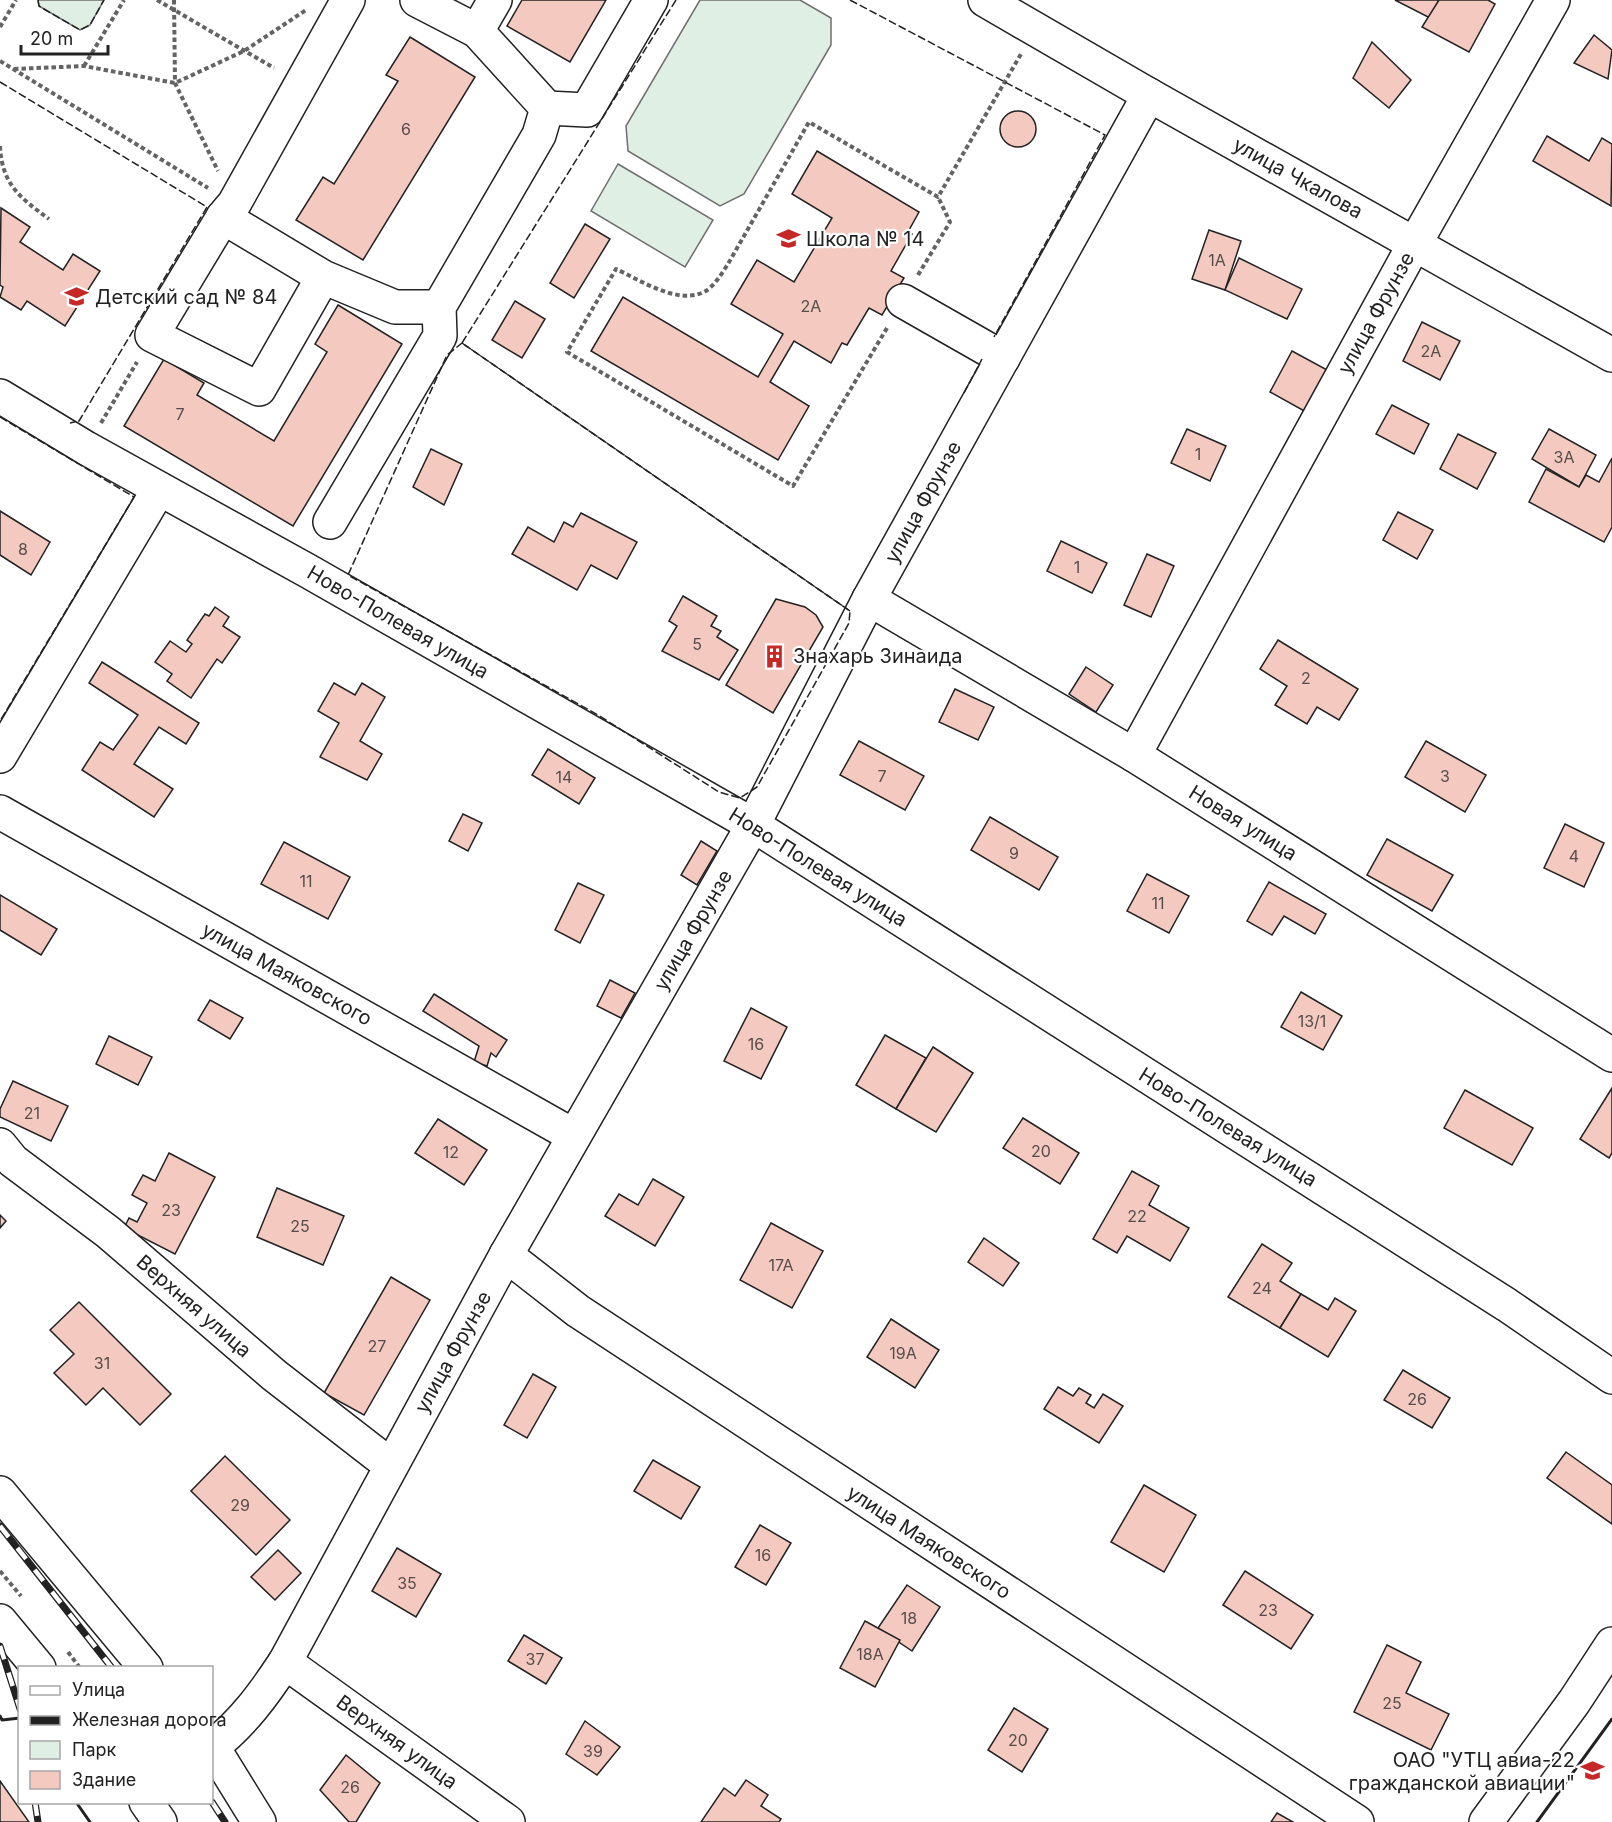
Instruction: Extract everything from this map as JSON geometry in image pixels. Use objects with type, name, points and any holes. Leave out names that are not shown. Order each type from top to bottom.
[{"type":"street","points":[[323,277],[259,389],[152,335],[229,211],[348,0]]},
{"type":"street","points":[[417,0],[477,31],[547,108],[587,110],[651,0]]},
{"type":"street","points":[[477,31],[495,0]]},
{"type":"street","name":"улица Чкалова","points":[[985,0],[1037,28],[1149,95],[1415,242],[1612,355]]},
{"type":"street","name":"улица Фрунзе","points":[[1134,755],[1415,242],[1553,0]]},
{"type":"street","name":"улица Фрунзе","points":[[213,1745],[232,1732],[263,1697],[285,1662],[506,1255],[753,825],[868,599],[1149,95]]},
{"type":"street","points":[[330,522],[440,336],[439,307],[539,135],[547,108]]},
{"type":"street","points":[[229,211],[323,277],[395,307],[439,307]]},
{"type":"street","points":[[903,301],[1003,358]]},
{"type":"street","name":"Ново-Полевая улица","points":[[0,396],[86,448],[308,571],[753,825],[1507,1305],[1612,1377]]},
{"type":"street","points":[[0,756],[159,489]]},
{"type":"street","name":"Новая улица","points":[[868,599],[1134,755],[1612,1055]]},
{"type":"street","name":"улица Маяковского","points":[[0,812],[574,1136]]},
{"type":"street","name":"Верхняя улица","points":[[0,1145],[13,1161],[108,1232],[274,1375],[390,1465]]},
{"type":"street","name":"улица Маяковского","points":[[506,1255],[578,1311],[1357,1822]]},
{"type":"street","points":[[0,1493],[144,1666]]},
{"type":"street","points":[[0,1621],[37,1666]]},
{"type":"street","points":[[1486,1822],[1574,1702],[1612,1644]]},
{"type":"street","name":"Верхняя улица","points":[[285,1662],[508,1822]]},
{"type":"street","points":[[213,1748],[259,1822]]},
{"type":"street","points":[[147,1804],[160,1822]]},
{"type":"path","points":[[0,27],[16,0]]},
{"type":"path","points":[[84,66],[124,0]]},
{"type":"path","points":[[158,0],[300,84]]},
{"type":"path","points":[[174,0],[175,83],[229,211]]},
{"type":"path","points":[[14,69],[84,66],[175,83],[244,51],[312,6]]},
{"type":"path","points":[[938,197],[1037,28]]},
{"type":"path","points":[[0,61],[229,211]]},
{"type":"path","points":[[809,122],[938,197],[950,222],[793,486],[567,352],[616,269],[663,291],[688,295],[704,292],[714,283],[728,264],[809,122]]},
{"type":"path","points":[[0,146],[1,168],[9,184],[26,202],[49,219]]},
{"type":"path","points":[[86,448],[152,335]]},
{"type":"green space","points":[[38,0],[104,0],[90,25],[80,30],[39,6]]},
{"type":"green space","points":[[700,0],[800,0],[831,18],[831,45],[744,194],[720,206],[628,151],[626,126]]},
{"type":"green space","points":[[618,164],[713,220],[685,267],[591,211]]},
{"type":"building","points":[[522,0],[606,0],[570,62],[507,26]]},
{"type":"building","points":[[1395,0],[1439,0],[1430,18]]},
{"type":"building","points":[[1439,0],[1488,0],[1495,4],[1469,52],[1422,27]]},
{"type":"building","points":[[1594,35],[1612,50],[1608,79],[1574,63]]},
{"type":"building","points":[[410,37],[475,77],[363,260],[296,220],[323,177],[334,184],[398,81],[386,75]]},
{"type":"building","points":[[1372,42],[1411,80],[1389,108],[1353,78]]},
{"type":"building","points":[[1018,111],[1031,116],[1036,129],[1031,142],[1018,147],[1005,142],[1000,129],[1005,116]]},
{"type":"building","points":[[1547,136],[1589,161],[1602,138],[1612,144],[1611,206],[1533,161]]},
{"type":"building","points":[[817,151],[919,212],[908,232],[912,234],[891,271],[904,278],[882,315],[869,308],[847,345],[842,343],[831,363],[794,341],[770,382],[809,406],[778,460],[591,351],[623,297],[758,377],[783,334],[731,304],[757,260],[794,282],[832,218],[792,194]]},
{"type":"building","points":[[1,208],[30,227],[20,242],[63,270],[73,254],[100,271],[65,326],[27,301],[21,310],[0,297],[3,287],[0,285]]},
{"type":"building","points":[[585,224],[610,239],[574,298],[550,283]]},
{"type":"building","points":[[1209,230],[1241,241],[1225,290],[1192,279]]},
{"type":"building","points":[[1239,258],[1302,289],[1287,319],[1225,290]]},
{"type":"building","points":[[515,301],[545,319],[522,358],[492,340]]},
{"type":"building","points":[[338,305],[402,344],[293,526],[124,426],[164,359],[204,383],[197,395],[274,441],[327,352],[315,344]]},
{"type":"building","points":[[1422,322],[1460,341],[1440,380],[1403,361]]},
{"type":"building","points":[[1292,351],[1329,371],[1306,412],[1270,392]]},
{"type":"building","points":[[1392,405],[1429,424],[1414,454],[1376,434]]},
{"type":"building","points":[[1187,429],[1226,446],[1210,481],[1171,463]]},
{"type":"building","points":[[1549,429],[1596,455],[1579,487],[1532,459]]},
{"type":"building","points":[[1458,434],[1496,453],[1477,489],[1440,469]]},
{"type":"building","points":[[431,449],[462,464],[444,505],[413,487]]},
{"type":"building","points":[[1612,458],[1612,527],[1604,542],[1529,502],[1546,469],[1579,487],[1586,475],[1599,482]]},
{"type":"building","points":[[0,511],[50,542],[31,575],[0,555]]},
{"type":"building","points":[[1398,512],[1433,530],[1417,559],[1383,540]]},
{"type":"building","points":[[581,513],[637,542],[617,579],[591,565],[577,590],[512,554],[528,527],[554,542],[564,522],[573,527]]},
{"type":"building","points":[[1061,541],[1107,563],[1092,593],[1047,571]]},
{"type":"building","points":[[1147,554],[1174,566],[1151,617],[1124,605]]},
{"type":"building","points":[[683,596],[717,616],[711,626],[721,631],[717,637],[738,650],[719,680],[662,651],[677,626],[669,621]]},
{"type":"building","name":"Знахарь Зинаида","points":[[776,599],[805,607],[816,615],[823,627],[773,713],[726,685]]},
{"type":"building","points":[[215,607],[229,617],[223,626],[240,637],[222,663],[217,659],[191,698],[167,681],[172,674],[155,662],[170,641],[186,652],[192,644],[187,640],[205,614],[209,616]]},
{"type":"building","points":[[1278,640],[1358,689],[1339,720],[1317,707],[1307,724],[1275,705],[1287,686],[1260,669]]},
{"type":"building","points":[[102,662],[199,723],[186,744],[159,727],[134,764],[173,789],[154,817],[82,770],[100,742],[113,750],[138,715],[89,683]]},
{"type":"building","points":[[1086,667],[1113,685],[1096,712],[1069,694]]},
{"type":"building","points":[[334,683],[355,695],[362,683],[385,697],[360,741],[382,754],[367,780],[320,757],[339,723],[318,711]]},
{"type":"building","points":[[955,689],[994,707],[978,740],[939,722]]},
{"type":"building","points":[[859,741],[924,776],[905,810],[840,775]]},
{"type":"building","points":[[1426,741],[1486,775],[1465,812],[1405,777]]},
{"type":"building","points":[[548,749],[595,778],[579,804],[532,775]]},
{"type":"building","points":[[463,814],[482,823],[468,851],[449,841]]},
{"type":"building","points":[[990,817],[1058,857],[1039,890],[971,850]]},
{"type":"building","points":[[1565,824],[1604,843],[1584,887],[1544,868]]},
{"type":"building","points":[[1387,839],[1453,875],[1432,911],[1367,875]]},
{"type":"building","points":[[701,841],[717,851],[697,885],[681,875]]},
{"type":"building","points":[[284,842],[350,877],[328,919],[261,884]]},
{"type":"building","points":[[1147,874],[1189,896],[1169,933],[1127,911]]},
{"type":"building","points":[[1269,882],[1326,914],[1315,934],[1284,916],[1272,935],[1247,921]]},
{"type":"building","points":[[578,883],[604,895],[580,943],[555,930]]},
{"type":"building","points":[[0,895],[57,929],[41,955],[0,930]]},
{"type":"building","points":[[610,980],[635,993],[621,1018],[597,1006]]},
{"type":"building","points":[[1301,992],[1342,1016],[1323,1050],[1281,1027]]},
{"type":"building","points":[[434,994],[507,1040],[496,1057],[491,1053],[487,1066],[474,1062],[479,1046],[423,1011]]},
{"type":"building","points":[[210,1000],[243,1018],[230,1039],[198,1020]]},
{"type":"building","points":[[751,1008],[787,1027],[761,1079],[724,1061]]},
{"type":"building","points":[[885,1035],[926,1058],[896,1109],[856,1085]]},
{"type":"building","points":[[109,1036],[152,1057],[138,1085],[96,1064]]},
{"type":"building","points":[[933,1047],[973,1073],[936,1132],[896,1109]]},
{"type":"building","points":[[13,1081],[68,1106],[51,1141],[0,1117],[0,1109]]},
{"type":"building","points":[[1612,1088],[1612,1153],[1609,1158],[1580,1139]]},
{"type":"building","points":[[1465,1090],[1533,1128],[1512,1165],[1444,1128]]},
{"type":"building","points":[[1023,1118],[1079,1153],[1060,1184],[1003,1148]]},
{"type":"building","points":[[438,1119],[487,1150],[464,1185],[415,1153]]},
{"type":"building","points":[[169,1153],[215,1177],[175,1254],[124,1228],[129,1218],[137,1222],[147,1203],[132,1195],[143,1175],[155,1181]]},
{"type":"building","points":[[1132,1171],[1159,1186],[1149,1205],[1189,1228],[1170,1261],[1127,1236],[1117,1253],[1093,1239]]},
{"type":"building","points":[[653,1179],[684,1197],[655,1246],[605,1216],[619,1194],[638,1205]]},
{"type":"building","points":[[277,1188],[344,1216],[323,1265],[257,1237]]},
{"type":"building","points":[[0,1215],[6,1221],[0,1228]]},
{"type":"building","points":[[771,1223],[823,1251],[792,1308],[740,1280]]},
{"type":"building","points":[[984,1238],[1019,1263],[1003,1286],[968,1262]]},
{"type":"building","points":[[1262,1244],[1292,1263],[1280,1281],[1301,1294],[1280,1328],[1228,1297]]},
{"type":"building","points":[[391,1277],[430,1300],[364,1415],[324,1393]]},
{"type":"building","points":[[1301,1294],[1328,1310],[1335,1298],[1356,1311],[1328,1357],[1280,1328]]},
{"type":"building","points":[[79,1302],[171,1394],[140,1425],[103,1388],[86,1405],[54,1373],[74,1354],[50,1330]]},
{"type":"building","points":[[891,1319],[939,1350],[915,1388],[867,1357]]},
{"type":"building","points":[[1403,1370],[1450,1398],[1432,1428],[1384,1400]]},
{"type":"building","points":[[533,1374],[556,1387],[527,1438],[504,1425]]},
{"type":"building","points":[[1058,1387],[1073,1396],[1079,1388],[1091,1395],[1086,1403],[1094,1408],[1103,1394],[1123,1406],[1099,1443],[1044,1409]]},
{"type":"building","points":[[1566,1452],[1612,1485],[1612,1524],[1547,1478]]},
{"type":"building","points":[[225,1456],[290,1520],[256,1555],[191,1491]]},
{"type":"building","points":[[653,1460],[700,1487],[681,1519],[634,1491]]},
{"type":"building","points":[[1144,1485],[1196,1515],[1164,1572],[1111,1542]]},
{"type":"building","points":[[760,1525],[791,1543],[766,1585],[735,1567]]},
{"type":"building","points":[[397,1548],[441,1574],[416,1617],[372,1591]]},
{"type":"building","points":[[278,1550],[301,1573],[275,1600],[251,1577]]},
{"type":"building","points":[[1245,1571],[1313,1615],[1291,1649],[1223,1605]]},
{"type":"building","points":[[907,1585],[940,1607],[912,1651],[878,1628]]},
{"type":"building","points":[[865,1621],[900,1640],[875,1687],[840,1668]]},
{"type":"building","points":[[524,1635],[562,1658],[546,1684],[508,1661]]},
{"type":"building","points":[[1387,1645],[1421,1662],[1406,1693],[1449,1714],[1431,1750],[1354,1712]]},
{"type":"building","points":[[1014,1708],[1048,1729],[1022,1772],[988,1750]]},
{"type":"building","points":[[585,1721],[620,1747],[597,1775],[566,1754]]},
{"type":"building","points":[[346,1755],[380,1783],[356,1822],[349,1822],[320,1790]]},
{"type":"building","points":[[746,1780],[768,1795],[761,1806],[781,1819],[779,1822],[701,1822],[724,1788],[735,1796]]},
{"type":"building","points":[[0,1781],[29,1822],[0,1822]]},
{"type":"building","points":[[1277,1813],[1293,1822],[1271,1822]]},
{"type":"railway","points":[[0,1526],[110,1666]]},
{"type":"railway","points":[[0,1646],[18,1703]]},
{"type":"railway","points":[[35,1804],[38,1822]]},
{"type":"railway","points":[[213,1804],[225,1822]]},
{"type":"fence","points":[[38,0],[39,6],[80,30],[90,25],[104,0]]},
{"type":"fence","points":[[676,0],[462,343],[850,611]]},
{"type":"fence","points":[[850,0],[1105,135],[994,337]]},
{"type":"fence","points":[[0,82],[207,207],[79,421],[70,423]]},
{"type":"fence","points":[[462,343],[850,611],[849,623],[757,787],[740,798],[719,792],[598,715],[348,575],[447,355],[462,343]]},
{"type":"fence","points":[[964,393],[982,359]]},
{"type":"fence","points":[[0,417],[134,497],[0,721]]},
{"type":"wall","points":[[0,1716],[2,1720],[18,1718]]},
{"type":"wall","points":[[1537,1822],[1612,1719]]},
{"type":"wall","points":[[77,1804],[90,1822]]},
{"type":"place","name":"Школа № 14","points":[[788,239]]},
{"type":"place","name":"Детский сад № 84","points":[[77,297]]},
{"type":"place","name":"Знахарь Зинаида","points":[[775,656]]},
{"type":"place","name":"ОАО \"УТЦ авиа-22 гражданской авиации\"","points":[[1593,1771]]}]
